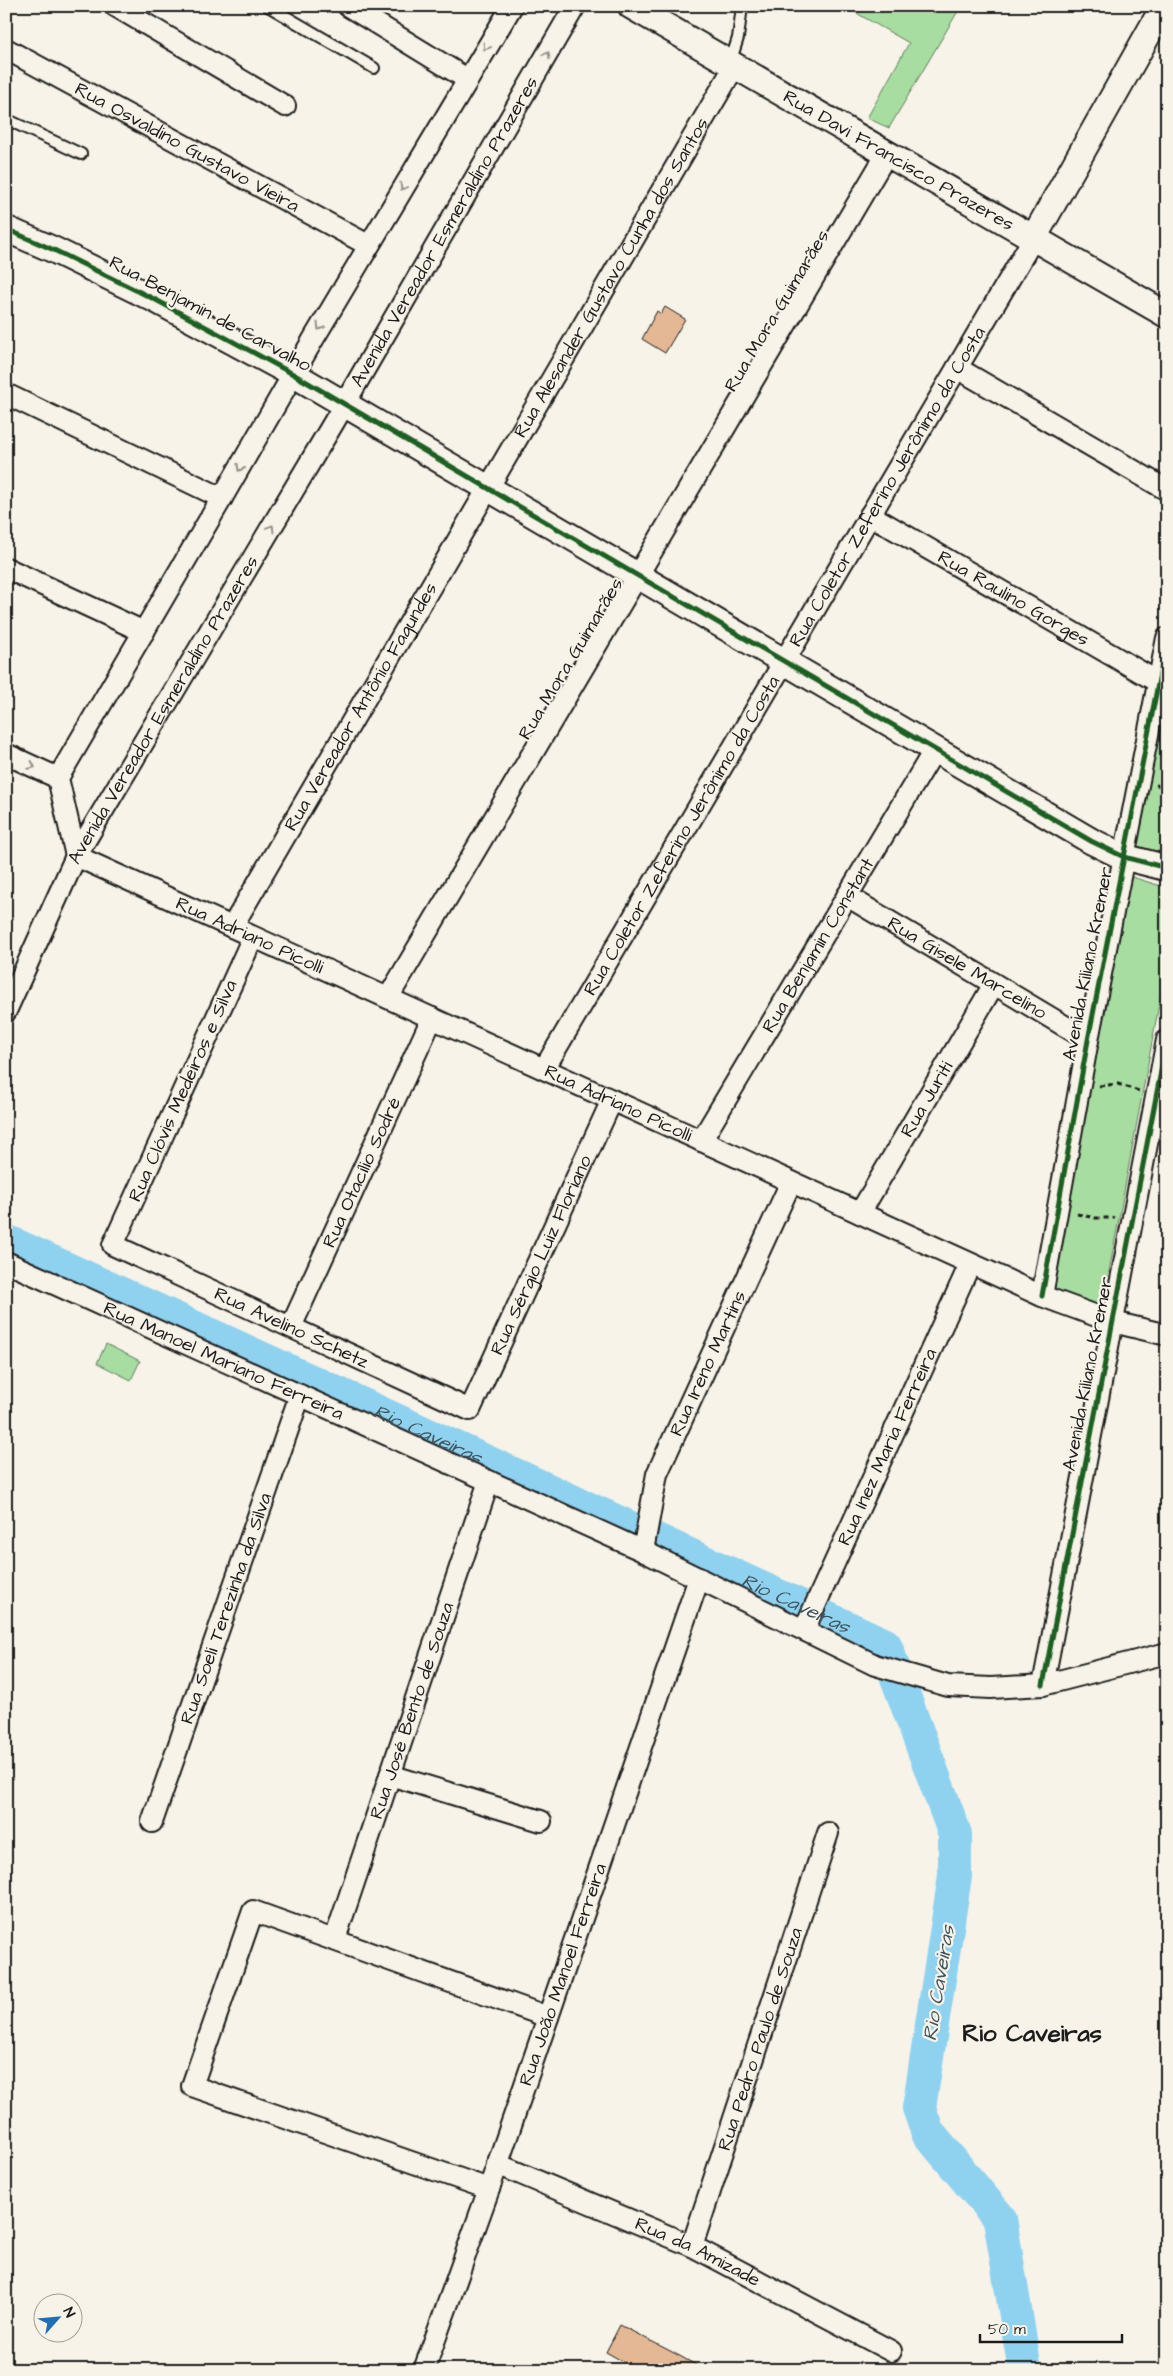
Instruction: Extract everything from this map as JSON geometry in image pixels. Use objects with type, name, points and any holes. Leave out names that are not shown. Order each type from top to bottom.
[{"type":"street","points":[[115,6],[284,106]]},
{"type":"street","points":[[348,6],[467,79]]},
{"type":"street","points":[[6,754],[58,778],[368,245],[512,6]]},
{"type":"street","name":"Avenida Vereador Esmeraldino Prazeres","points":[[76,856],[345,403],[575,6]]},
{"type":"street","name":"Rua Davi Francisco Prazeres","points":[[631,6],[886,155],[1167,315]]},
{"type":"street","points":[[1033,239],[1164,6]]},
{"type":"street","name":"Rua Osvaldino Gustavo Vieira","points":[[6,49],[368,245]]},
{"type":"street","name":"Rua Alesander Gustavo Cunha dos Santos","points":[[489,488],[732,66]]},
{"type":"street","name":"Rua Mora Guimarães","points":[[388,998],[886,155]]},
{"type":"street","name":"Rua Benjamin de Carvalho","points":[[6,229],[54,250],[156,300],[345,403],[1091,841],[1124,857],[1167,868]]},
{"type":"street","name":"Rua Coletor Zeferino Jerônimo da Costa","points":[[544,1069],[1033,239]]},
{"type":"street","points":[[957,368],[1167,490]]},
{"type":"street","points":[[6,394],[222,498]]},
{"type":"street","name":"Rua Vereador Antônio Fagundes","points":[[232,927],[489,488]]},
{"type":"street","name":"Rua Raulino Gorges","points":[[870,515],[1158,682]]},
{"type":"street","points":[[6,568],[144,632]]},
{"type":"street","name":"Avenida Kiliano Kremer","points":[[1042,1296],[1088,1040],[1167,638]]},
{"type":"street","name":"Rua Benjamin Constant","points":[[701,1141],[935,749]]},
{"type":"street","name":"Avenida Vereador Esmeraldino Prazeres","points":[[58,778],[76,856]]},
{"type":"street","points":[[6,1011],[76,856]]},
{"type":"street","name":"Rua Adriano Picolli","points":[[76,856],[1042,1296],[1113,1322],[1167,1335]]},
{"type":"street","name":"Rua Gisele Marcelino","points":[[846,896],[1088,1040]]},
{"type":"street","name":"Rua Clóvis Medeiros e Silva","points":[[113,1245],[253,936]]},
{"type":"street","name":"Rua Juriti","points":[[860,1214],[994,984]]},
{"type":"street","name":"Rua Otacílio Sodré","points":[[291,1327],[432,1018]]},
{"type":"street","name":"Avenida Kiliano Kremer","points":[[1043,1685],[1167,1040]]},
{"type":"street","name":"Rua Sérgio Luiz Floriano","points":[[470,1410],[612,1100]]},
{"type":"street","name":"Rua Ireno Martins","points":[[644,1550],[657,1474],[791,1182]]},
{"type":"street","name":"Rua Avelino Schetz","points":[[113,1245],[470,1410]]},
{"type":"street","name":"Rua Manoel Mariano Ferreira","points":[[6,1262],[644,1550],[699,1578],[806,1627],[875,1666],[935,1683],[970,1688],[1043,1685],[1167,1652]]},
{"type":"street","name":"Rua Inez Maria Ferreira","points":[[806,1627],[970,1264]]},
{"type":"street","name":"Rua Soeli Terezinha da Silva","points":[[152,1822],[300,1395]]},
{"type":"street","name":"Rua José Bento de Souza","points":[[335,1939],[489,1481]]},
{"type":"street","name":"Rua João Manoel Ferreira","points":[[424,2370],[489,2190],[699,1578]]},
{"type":"street","points":[[390,1775],[542,1821]]},
{"type":"street","name":"Rua Pedro Paulo de Souza","points":[[692,2246],[828,1833]]},
{"type":"street","points":[[489,2190],[192,2086],[253,1912],[335,1939],[548,2017]]},
{"type":"street","name":"Rua da Amizade","points":[[497,2164],[692,2246],[891,2351]]},
{"type":"lane","points":[[268,6],[374,68]]},
{"type":"lane","points":[[732,66],[742,6]]},
{"type":"lane","points":[[6,119],[81,154]]},
{"type":"path","points":[[1078,1095],[1097,1086],[1118,1084],[1139,1091],[1154,1105]]},
{"type":"path","points":[[1059,1203],[1076,1214],[1096,1218],[1116,1218],[1134,1212]]},
{"type":"green space","points":[[844,6],[961,6],[889,128],[867,118],[909,43]]},
{"type":"green space","points":[[1167,694],[1167,855],[1135,850]]},
{"type":"green space","points":[[1129,876],[1167,888],[1167,962],[1102,1309],[1052,1289]]},
{"type":"green space","points":[[106,1344],[140,1361],[131,1380],[97,1363]]},
{"type":"building","points":[[665,307],[685,319],[665,353],[642,339],[657,311],[661,314]]},
{"type":"building","points":[[620,2325],[705,2370],[638,2370],[606,2352]]},
{"type":"waterway","name":"Rio Caveiras","points":[[6,1241],[885,1645],[955,1834],[955,1876],[919,2108],[928,2133],[1000,2219],[1025,2370]]},
{"type":"cycle path","points":[[6,229],[54,250],[156,300],[293,374],[1091,841],[1124,857],[1167,868]]},
{"type":"cycle path","points":[[1042,1296],[1088,1040],[1167,638]]},
{"type":"cycle path","points":[[1043,1685],[1167,1040]]},
{"type":"district","name":"Rio Caveiras","points":[[1032,2034]]}]
